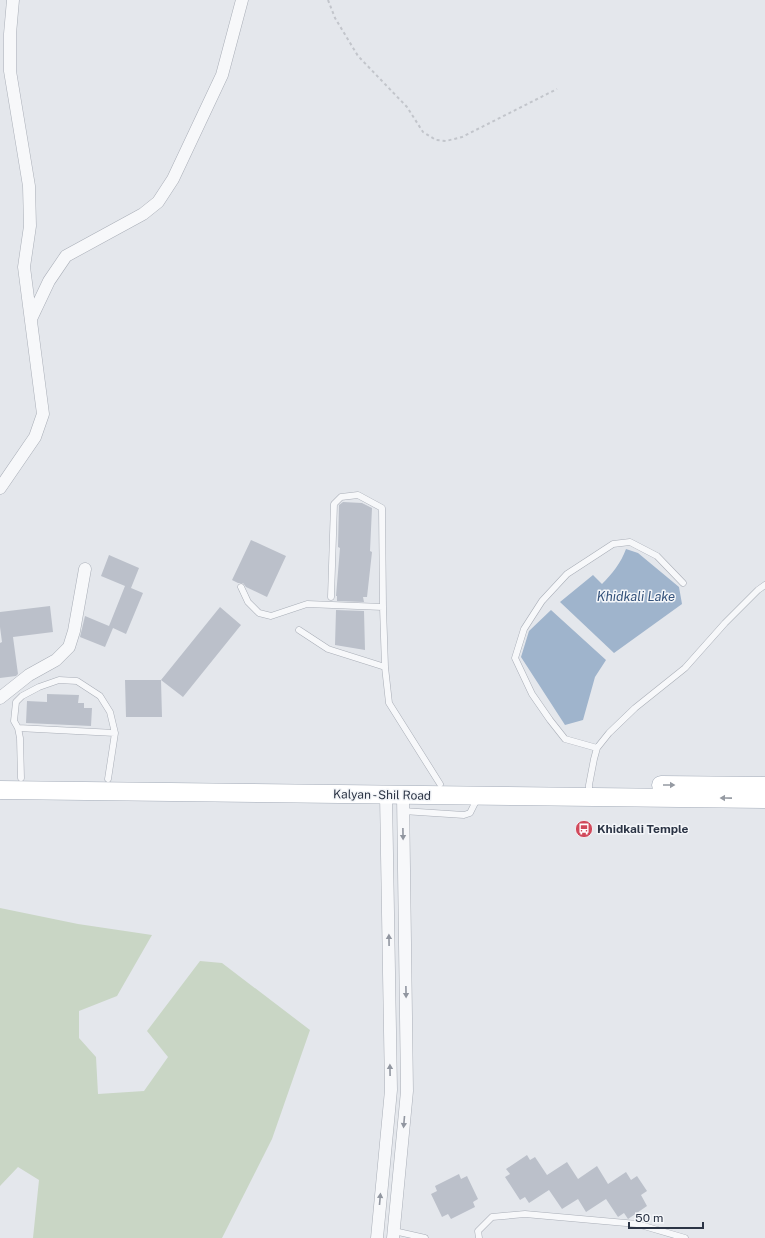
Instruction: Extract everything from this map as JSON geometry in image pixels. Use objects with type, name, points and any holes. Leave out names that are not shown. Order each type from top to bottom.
[{"type":"main road","name":"Kalyan - Shil Road","points":[[0,778],[440,784],[765,799]]},
{"type":"main road","name":"Kalyan - Shil Road","points":[[0,790],[397,800],[589,791],[765,786]]},
{"type":"street","points":[[0,488],[35,437],[43,414],[24,267],[30,226],[29,186],[10,71],[10,34],[13,0]]},
{"type":"street","points":[[30,319],[49,281],[66,256],[143,214],[158,202],[173,179],[222,75],[242,0]]},
{"type":"street","points":[[0,698],[29,675],[56,660],[69,647],[74,631],[85,569]]},
{"type":"street","points":[[397,800],[407,1091],[393,1234],[377,1233],[391,1090],[397,800]]},
{"type":"street","points":[[391,1090],[407,1091]]},
{"type":"lane","points":[[331,597],[334,504],[341,497],[358,495],[382,508],[385,667],[389,703],[440,784]]},
{"type":"lane","points":[[597,748],[564,739],[532,694],[515,658],[524,629],[542,601],[567,574],[613,544],[630,542],[657,556],[683,583]]},
{"type":"lane","points":[[589,791],[597,748],[609,733],[635,708],[685,668],[725,623],[765,585]]},
{"type":"lane","points":[[241,587],[248,602],[259,613],[271,616],[307,604],[383,607]]},
{"type":"lane","points":[[299,630],[328,649],[385,667]]},
{"type":"lane","points":[[21,778],[20,738],[18,728],[14,721],[16,702],[22,696],[39,687],[59,680],[77,681],[100,696],[110,712],[115,733],[108,779]]},
{"type":"lane","points":[[18,728],[115,733]]},
{"type":"lane","points":[[479,1238],[478,1231],[492,1217],[525,1214],[637,1224],[685,1238]]},
{"type":"lane","points":[[393,1234],[425,1238]]},
{"type":"path","points":[[328,0],[335,18],[358,56],[407,107],[423,132],[436,140],[446,141],[462,137],[557,89]]},
{"type":"green space","points":[[0,908],[78,924],[152,935],[117,996],[79,1011],[79,1038],[96,1057],[98,1094],[144,1091],[168,1057],[147,1031],[200,961],[222,963],[310,1030],[272,1139],[222,1238],[33,1238],[39,1180],[18,1167],[0,1186]]},
{"type":"water","name":"Khidkali Lake","points":[[626,549],[638,553],[679,587],[682,604],[614,653],[560,602],[593,575],[602,584],[616,568]]},
{"type":"water","name":"Khidkali Lake","points":[[551,610],[606,660],[595,677],[583,720],[565,725],[521,657],[529,631]]},
{"type":"building","points":[[343,502],[362,503],[372,508],[370,551],[372,552],[367,597],[363,597],[364,602],[337,601],[336,596],[340,548],[338,547],[339,505]]},
{"type":"building","points":[[251,540],[286,556],[267,597],[246,587],[243,583],[238,583],[232,580]]},
{"type":"building","points":[[109,555],[139,568],[131,588],[143,593],[126,634],[113,628],[105,647],[80,637],[85,616],[109,626],[125,586],[101,576]]},
{"type":"building","points":[[50,606],[53,632],[13,637],[18,674],[16,676],[0,678],[0,643],[2,642],[0,612]]},
{"type":"building","points":[[220,607],[241,625],[183,697],[161,680]]},
{"type":"building","points":[[336,610],[364,611],[365,650],[335,645]]},
{"type":"building","points":[[125,680],[161,680],[162,717],[126,717]]},
{"type":"building","points":[[47,694],[79,695],[78,703],[84,703],[84,708],[92,708],[91,726],[26,723],[27,701],[47,702]]},
{"type":"building","points":[[527,1155],[530,1160],[535,1157],[547,1175],[567,1162],[578,1179],[597,1166],[608,1184],[626,1172],[631,1180],[637,1176],[647,1191],[641,1195],[647,1206],[628,1219],[624,1213],[618,1217],[606,1199],[586,1212],[578,1199],[562,1209],[549,1190],[529,1203],[525,1197],[520,1200],[505,1177],[510,1174],[506,1169]]},
{"type":"building","points":[[459,1174],[461,1179],[467,1176],[478,1199],[473,1202],[475,1207],[451,1219],[448,1214],[442,1217],[431,1194],[437,1191],[435,1186]]},
{"type":"place","name":"Khidkali Temple","points":[[584,829]]}]
